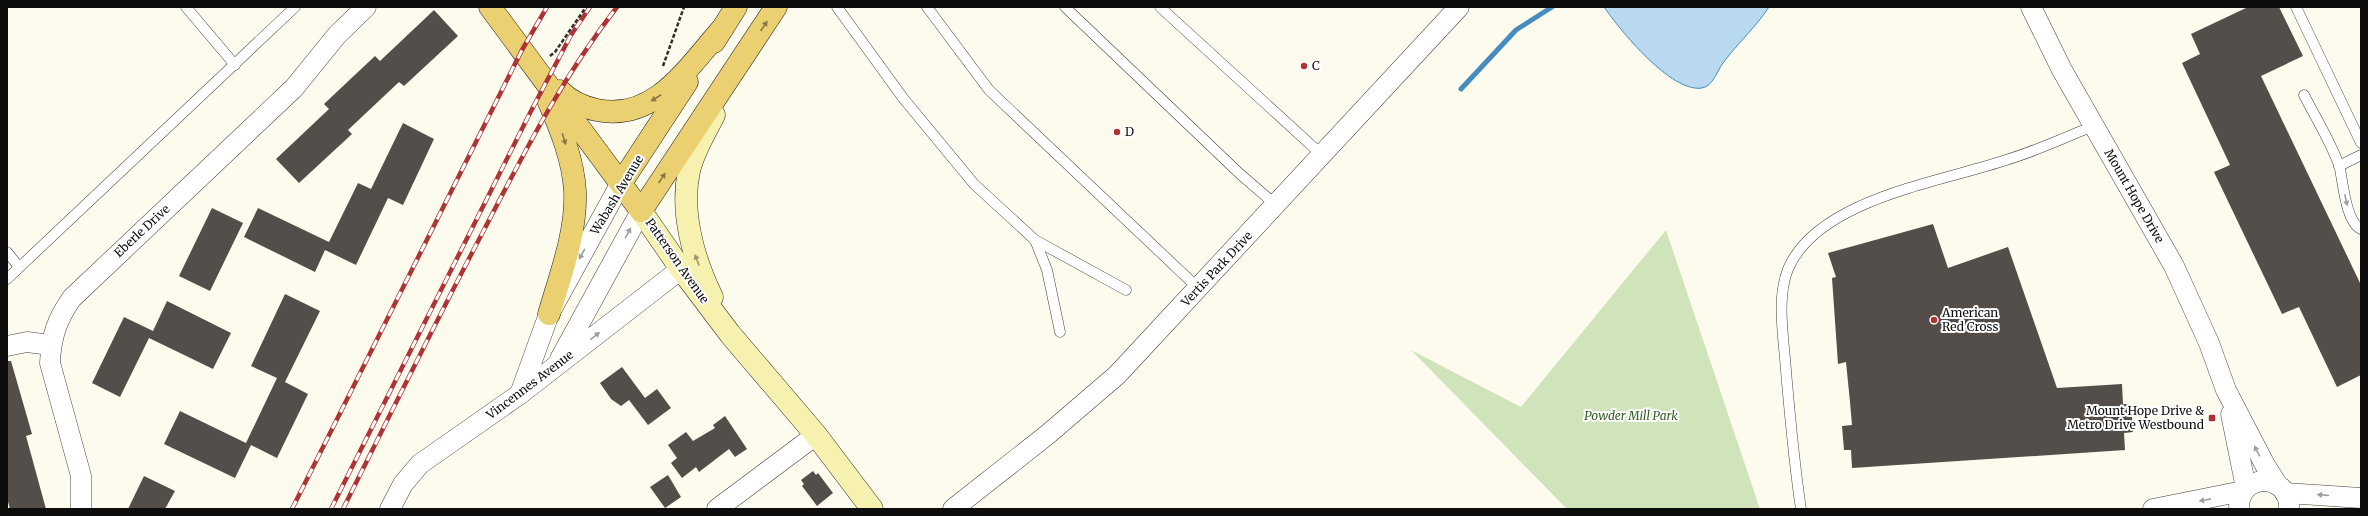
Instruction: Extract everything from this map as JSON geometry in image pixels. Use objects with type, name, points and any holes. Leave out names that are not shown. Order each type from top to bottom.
[{"type":"main road","name":"Patterson Avenue","points":[[490,7],[541,60],[621,183],[681,269],[730,334],[816,434],[872,509]]},
{"type":"main road","name":"Wabash Avenue","points":[[621,183],[736,7]]},
{"type":"main road","points":[[641,211],[776,7]]},
{"type":"main road","points":[[541,60],[568,99],[582,107],[609,112],[625,112],[643,106],[661,95],[722,29]]},
{"type":"main road","points":[[730,334],[694,254],[687,211],[689,172],[700,142],[751,44]]},
{"type":"main road","points":[[541,60],[571,162],[575,192],[574,215],[568,244],[549,314]]},
{"type":"street","name":"Eberle Drive","points":[[81,509],[81,476],[50,363],[51,345],[55,325],[72,298],[294,88],[337,35],[366,7]]},
{"type":"street","name":"Vertis Park Drive","points":[[954,509],[1047,435],[1117,375],[1323,156],[1459,7]]},
{"type":"street","name":"Mount Hope Drive","points":[[2032,7],[2062,70],[2174,266],[2210,343],[2226,390],[2265,465],[2284,495]]},
{"type":"street","name":"Wabash Avenue","points":[[520,394],[549,314],[621,183]]},
{"type":"street","points":[[556,366],[641,211]]},
{"type":"street","name":"Vincennes Avenue","points":[[390,509],[403,484],[420,464],[520,394],[681,269]]},
{"type":"street","points":[[7,346],[27,342],[51,345]]},
{"type":"street","name":"Mount Hope Drive","points":[[2226,390],[2243,496]]},
{"type":"street","points":[[717,509],[816,434]]},
{"type":"street","points":[[2153,509],[2243,496],[2256,482],[2266,481],[2284,495],[2361,498]]},
{"type":"street","points":[[2346,509],[2361,506]]},
{"type":"lane","points":[[186,7],[235,65]]},
{"type":"lane","points":[[7,279],[295,7]]},
{"type":"lane","points":[[837,7],[903,98],[974,184],[1036,240],[1126,290]]},
{"type":"lane","points":[[927,7],[989,90],[1198,288]]},
{"type":"lane","points":[[1065,7],[1231,166],[1276,205]]},
{"type":"lane","points":[[1160,7],[1323,156]]},
{"type":"lane","points":[[2296,7],[2361,142]]},
{"type":"lane","points":[[2304,95],[2339,166],[2348,208],[2354,222],[2361,229]]},
{"type":"lane","points":[[1801,509],[1794,462],[1783,332],[1784,285],[1795,255],[1814,234],[1851,212],[1874,201],[2007,160],[2093,126]]},
{"type":"lane","points":[[2339,166],[2361,155]]},
{"type":"lane","points":[[1036,240],[1047,270],[1060,332]]},
{"type":"lane","points":[[7,252],[19,267]]},
{"type":"path","points":[[541,60],[556,52],[586,7]]},
{"type":"path","points":[[661,71],[684,7]]},
{"type":"green space","name":"Powder Mill Park","points":[[1666,230],[1760,509],[1567,509],[1411,350],[1521,407]]},
{"type":"water","points":[[1604,7],[1769,7],[1723,63],[1712,81],[1706,87],[1702,88],[1690,87],[1676,81],[1662,71],[1634,44]]},
{"type":"building","points":[[2248,7],[2279,7],[2303,56],[2261,76],[2361,285],[2361,375],[2337,387],[2299,307],[2282,314],[2214,172],[2230,165],[2182,63],[2200,54],[2191,34]]},
{"type":"building","points":[[434,10],[458,36],[404,86],[399,82],[348,130],[352,134],[299,183],[276,159],[329,109],[324,104],[375,56],[380,61]]},
{"type":"building","points":[[403,123],[434,139],[403,205],[388,198],[356,265],[325,250],[315,272],[244,237],[258,208],[329,242],[358,183],[371,189]]},
{"type":"building","points":[[212,208],[243,223],[210,291],[179,276]]},
{"type":"building","name":"American Red Cross","points":[[1933,224],[1948,268],[2008,247],[2057,388],[2122,384],[2123,404],[2131,404],[2133,432],[2124,433],[2125,450],[1852,468],[1851,450],[1844,450],[1842,426],[1852,425],[1846,362],[1838,364],[1832,278],[1836,277],[1828,253]]},
{"type":"building","points":[[285,294],[320,311],[285,382],[308,394],[277,458],[251,445],[235,478],[164,444],[180,411],[246,443],[277,378],[251,366]]},
{"type":"building","points":[[167,301],[231,333],[213,369],[149,338],[120,397],[92,383],[124,317],[153,331]]},
{"type":"building","points":[[7,361],[11,361],[32,434],[26,436],[46,509],[10,509],[7,498]]},
{"type":"building","points":[[622,367],[645,398],[657,389],[671,408],[648,425],[629,400],[621,406],[611,399],[600,383]]},
{"type":"building","points":[[725,416],[747,449],[735,457],[729,449],[699,472],[696,467],[682,478],[671,463],[677,458],[668,445],[686,432],[693,441],[715,428],[713,425]]},
{"type":"building","points":[[813,471],[816,475],[818,473],[833,493],[817,506],[802,486],[804,484],[801,480]]},
{"type":"building","points":[[668,475],[681,497],[665,508],[650,487]]},
{"type":"building","points":[[144,476],[175,491],[165,509],[128,509]]},
{"type":"waterway","points":[[1461,89],[1516,30],[1552,7]]},
{"type":"railway","points":[[292,509],[522,50],[547,7]]},
{"type":"railway","points":[[331,509],[530,113],[571,35],[590,7]]},
{"type":"railway","points":[[343,509],[449,298],[530,142],[579,60],[617,7]]},
{"type":"place","name":"C","points":[[1304,66]]},
{"type":"place","name":"D","points":[[1117,132]]},
{"type":"place","name":"American Red Cross","points":[[1934,320]]},
{"type":"place","name":"Mount Hope Drive & Metro Drive Westbound","points":[[2212,418]]}]
